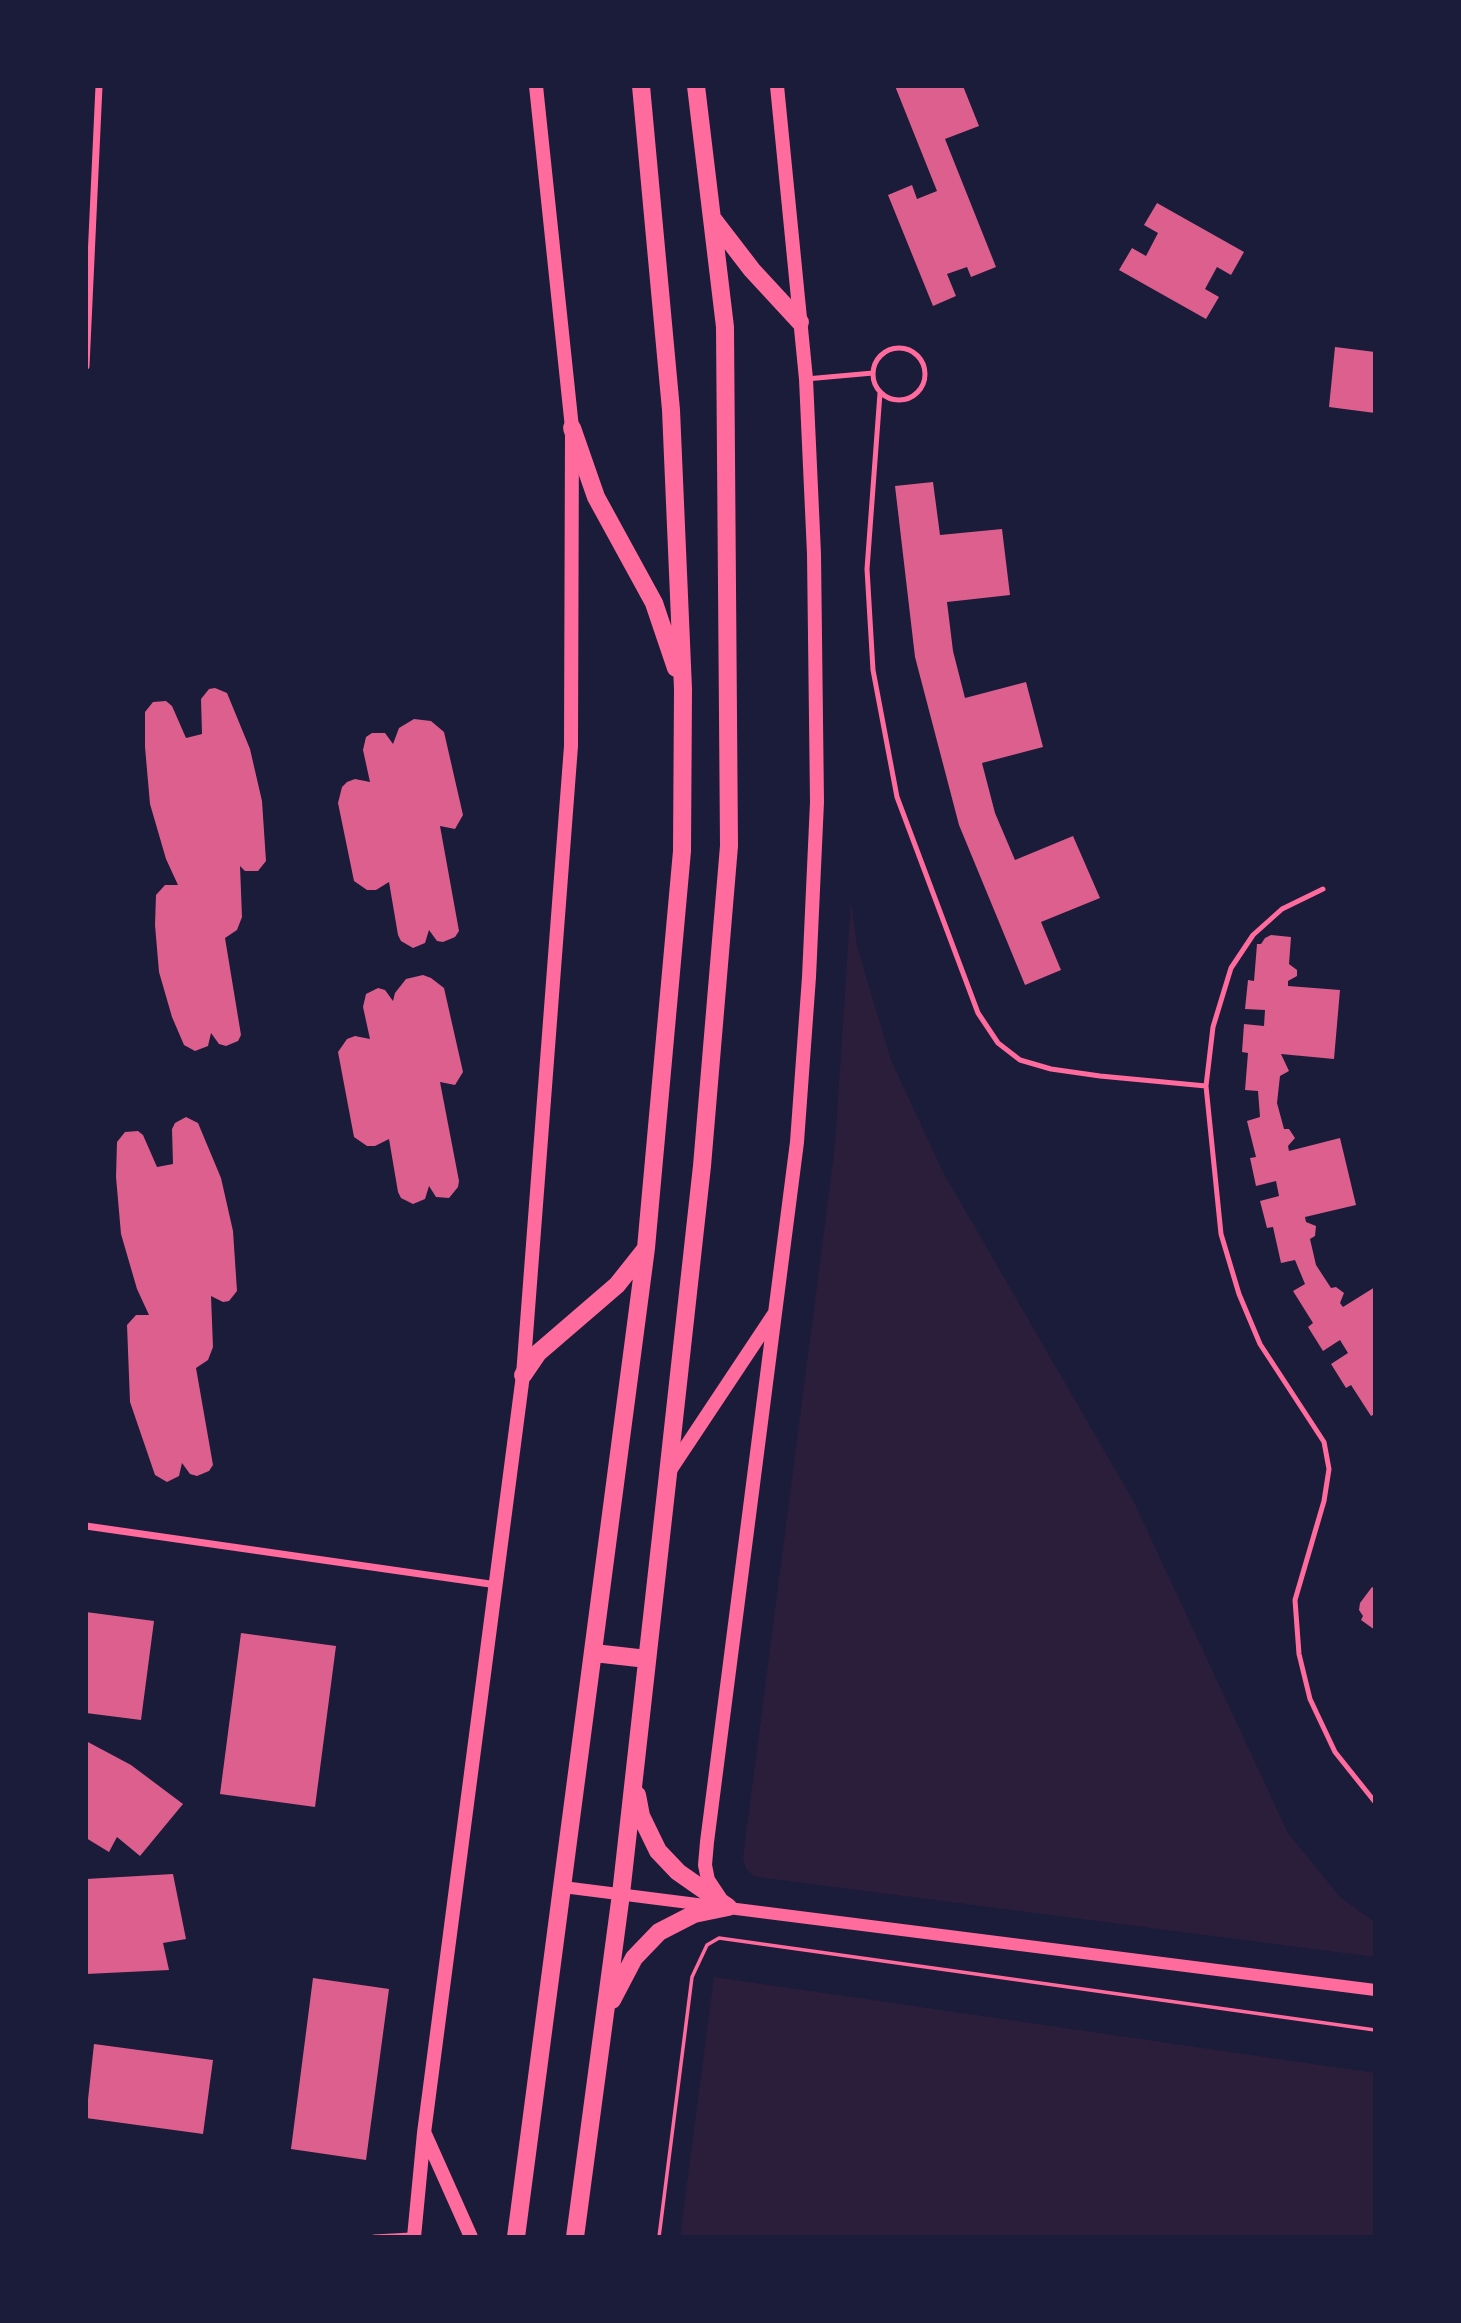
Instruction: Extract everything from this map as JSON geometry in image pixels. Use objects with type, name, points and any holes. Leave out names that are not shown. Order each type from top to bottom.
[{"type":"main road","points":[[414,2236],[424,2133],[498,1585],[523,1375],[571,746],[572,428],[536,86]]},
{"type":"main road","points":[[516,2237],[646,1248],[681,851],[683,689],[671,410],[641,86]]},
{"type":"main road","points":[[575,2237],[621,1894],[668,1474],[702,1166],[729,846],[724,327],[696,86]]},
{"type":"main road","points":[[727,1907],[708,1880],[706,1853],[797,1142],[809,977],[817,802],[814,554],[806,379],[777,86]]},
{"type":"main road","points":[[710,216],[752,270],[800,322]]},
{"type":"main road","points":[[572,428],[596,497],[654,603],[683,689]]},
{"type":"main road","points":[[523,1375],[538,1353],[617,1286],[646,1248]]},
{"type":"main road","points":[[668,1474],[777,1310]]},
{"type":"main road","points":[[594,1653],[647,1659]]},
{"type":"main road","points":[[634,1777],[641,1816],[658,1851],[678,1872],[727,1907]]},
{"type":"main road","points":[[604,2021],[634,1958],[659,1932],[695,1914],[727,1907]]},
{"type":"main road","points":[[424,2133],[471,2237]]},
{"type":"street","points":[[86,366],[99,86]]},
{"type":"street","points":[[86,1527],[498,1585]]},
{"type":"street","points":[[564,1887],[1375,1990]]},
{"type":"lane","points":[[880,393],[895,400],[911,397],[923,383],[923,364],[908,350],[890,349],[877,359],[873,373],[880,393],[867,569],[873,670],[897,797],[978,1013],[998,1043],[1020,1060],[1051,1069],[1100,1076],[1206,1086]]},
{"type":"lane","points":[[806,379],[873,373]]},
{"type":"lane","points":[[1323,889],[1282,909],[1253,935],[1231,968],[1213,1027],[1206,1086],[1221,1234],[1239,1294],[1260,1344],[1324,1442],[1329,1469],[1324,1501],[1295,1600],[1298,1654],[1310,1699],[1335,1752],[1375,1802]]},
{"type":"lane","points":[[374,2237],[414,2236]]},
{"type":"path","points":[[659,2237],[692,1977],[708,1945],[719,1938],[1375,2030]]},
{"type":"shaded area","points":[[851,899],[857,946],[891,1060],[943,1172],[1134,1502],[1288,1833],[1340,1897],[1375,1922],[1375,1957],[765,1878],[754,1876],[746,1869],[743,1858],[835,1146]]},
{"type":"shaded area","points":[[714,1977],[1375,2073],[1375,2237],[680,2237]]},
{"type":"building","points":[[895,86],[963,86],[979,126],[945,139],[996,267],[971,277],[967,267],[947,274],[956,296],[933,306],[888,195],[912,185],[917,199],[937,191]]},
{"type":"building","points":[[1157,203],[1244,252],[1231,275],[1217,267],[1205,289],[1219,297],[1206,319],[1119,270],[1132,248],[1146,256],[1158,233],[1144,225]]},
{"type":"building","points":[[1335,347],[1375,352],[1375,413],[1329,407]]},
{"type":"building","points":[[933,482],[940,535],[1002,529],[1010,595],[947,602],[953,651],[965,698],[1026,682],[1043,747],[982,763],[995,813],[1015,860],[1073,836],[1100,898],[1041,922],[1061,970],[1025,985],[959,825],[915,657],[895,486]]},
{"type":"building","points":[[215,688],[227,693],[250,749],[262,801],[266,861],[258,871],[245,871],[240,866],[242,917],[237,930],[225,938],[241,1035],[238,1041],[226,1046],[219,1044],[211,1033],[208,1046],[195,1051],[184,1045],[172,1017],[159,972],[155,925],[156,895],[165,885],[178,885],[166,859],[150,804],[145,712],[153,702],[166,701],[172,706],[186,738],[202,734],[201,699],[209,689]]},
{"type":"building","points":[[414,719],[431,721],[444,732],[463,815],[455,829],[440,826],[459,931],[455,937],[443,942],[437,941],[429,930],[425,943],[413,948],[401,941],[398,935],[389,882],[376,890],[367,890],[354,881],[338,803],[342,787],[347,782],[355,779],[370,782],[363,750],[366,737],[372,733],[385,733],[393,744],[399,728]]},
{"type":"building","points":[[1271,935],[1291,937],[1289,964],[1297,970],[1297,976],[1288,981],[1288,986],[1340,990],[1334,1059],[1281,1054],[1289,1071],[1280,1076],[1277,1103],[1284,1129],[1289,1129],[1295,1138],[1288,1146],[1289,1151],[1340,1138],[1356,1205],[1305,1217],[1306,1222],[1316,1226],[1315,1236],[1310,1239],[1316,1265],[1331,1288],[1336,1287],[1344,1293],[1340,1303],[1343,1307],[1375,1287],[1375,1414],[1371,1416],[1351,1385],[1346,1388],[1331,1364],[1348,1353],[1340,1340],[1323,1351],[1308,1327],[1313,1323],[1293,1291],[1305,1284],[1295,1260],[1281,1263],[1273,1227],[1267,1228],[1260,1201],[1279,1196],[1276,1181],[1256,1186],[1250,1158],[1256,1157],[1247,1121],[1260,1117],[1258,1091],[1245,1090],[1248,1053],[1242,1052],[1244,1024],[1264,1026],[1265,1010],[1245,1009],[1248,980],[1254,981],[1257,944],[1261,944]]},
{"type":"building","points":[[423,975],[444,988],[463,1072],[455,1085],[440,1082],[459,1181],[458,1187],[449,1198],[436,1197],[429,1186],[425,1199],[413,1204],[401,1198],[398,1192],[389,1139],[375,1146],[367,1146],[354,1137],[338,1052],[347,1039],[355,1036],[370,1039],[363,1007],[366,994],[378,988],[385,990],[393,1001],[395,993],[406,979]]},
{"type":"building","points":[[186,1117],[198,1123],[221,1178],[233,1231],[237,1291],[229,1301],[223,1302],[211,1296],[213,1347],[208,1360],[196,1368],[213,1465],[209,1471],[197,1476],[190,1474],[182,1463],[179,1476],[167,1482],[155,1475],[130,1402],[127,1325],[136,1315],[149,1315],[137,1289],[121,1234],[116,1177],[117,1142],[125,1132],[138,1131],[143,1135],[157,1167],[173,1164],[172,1129],[175,1123]]},
{"type":"building","points":[[1372,1587],[1375,1589],[1375,1630],[1361,1620],[1363,1616],[1359,1610],[1360,1603]]},
{"type":"building","points":[[86,1612],[154,1621],[141,1720],[86,1713]]},
{"type":"building","points":[[241,1633],[336,1646],[315,1807],[220,1794]]},
{"type":"building","points":[[86,1741],[131,1765],[183,1804],[140,1856],[117,1837],[109,1852],[86,1838]]},
{"type":"building","points":[[173,1874],[186,1939],[163,1943],[169,1970],[86,1974],[86,1879]]},
{"type":"building","points":[[313,1978],[389,1989],[366,2160],[291,2149]]},
{"type":"building","points":[[94,2044],[213,2060],[203,2134],[86,2118]]}]
